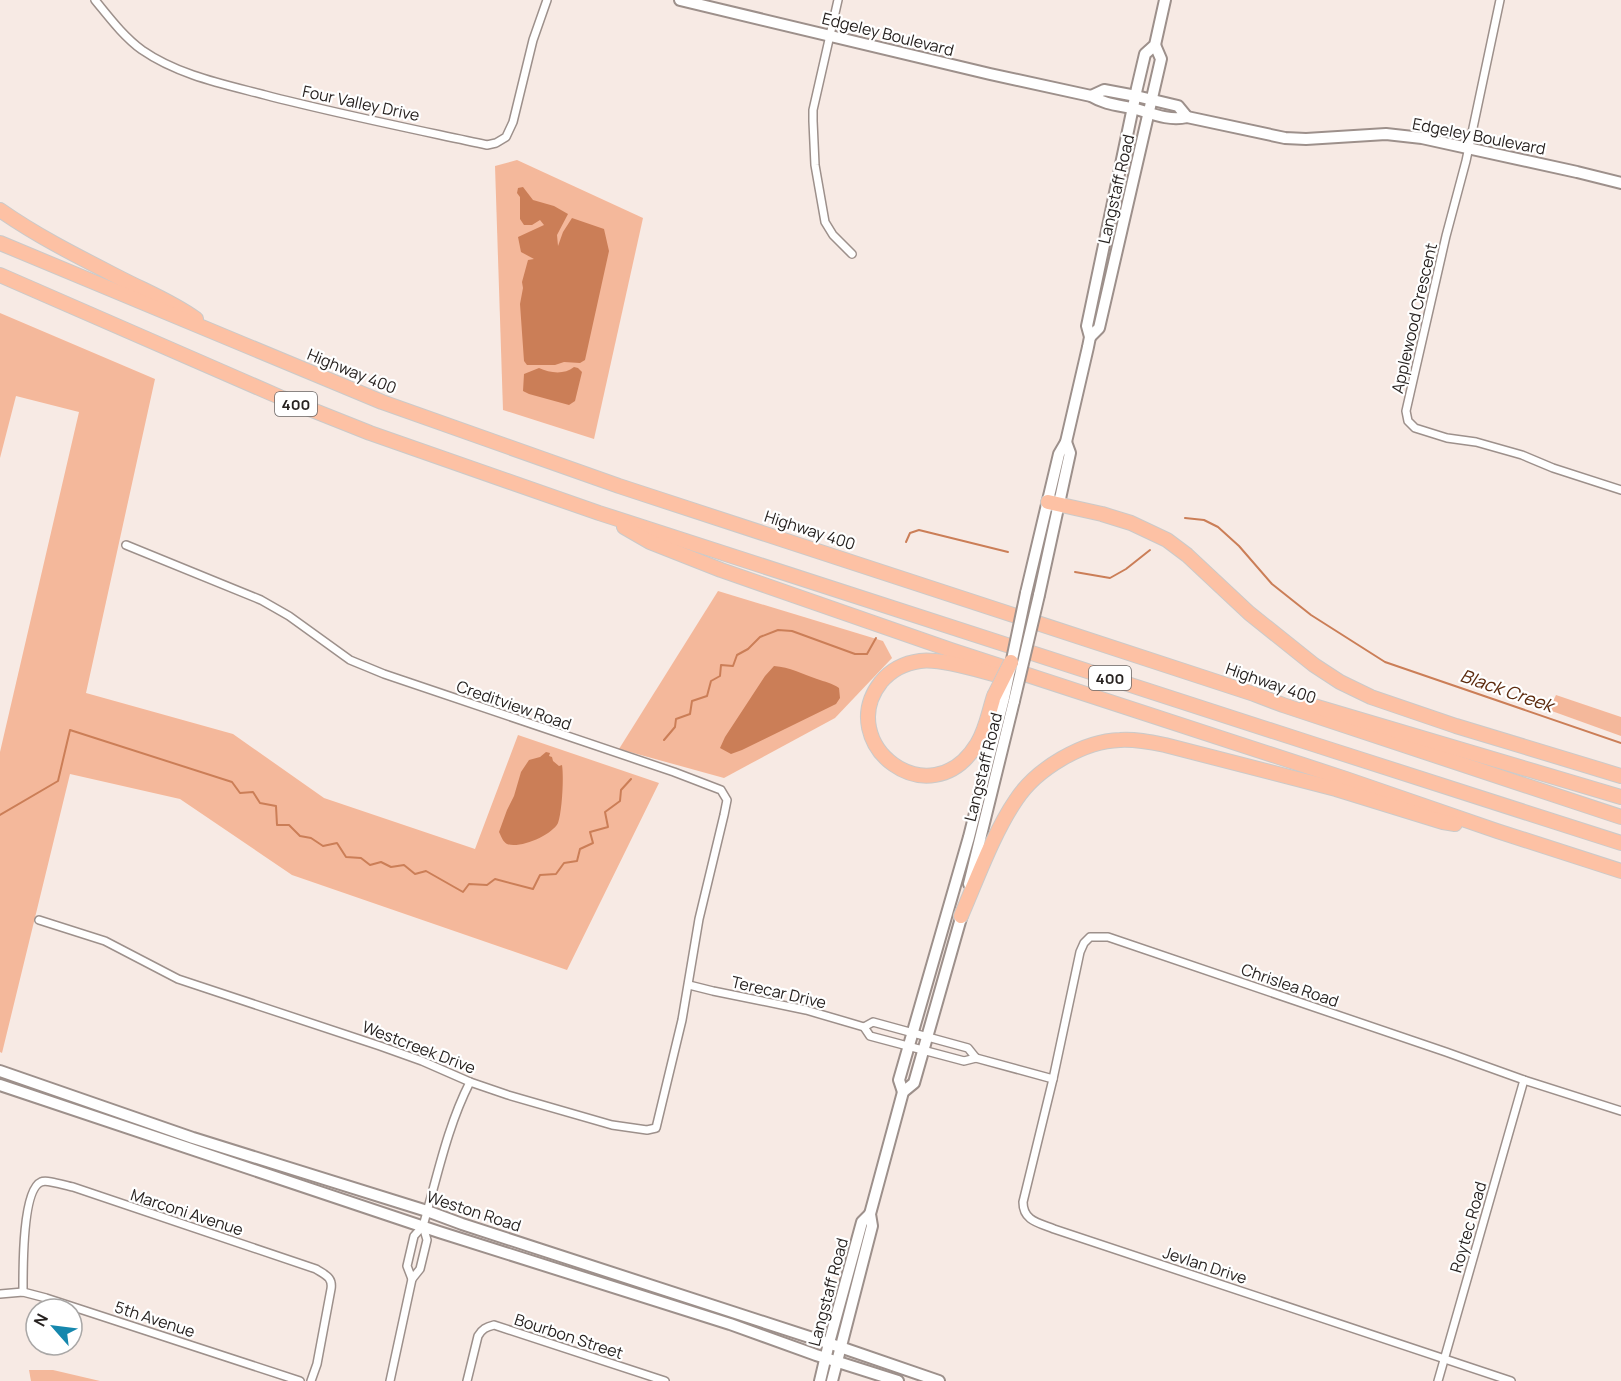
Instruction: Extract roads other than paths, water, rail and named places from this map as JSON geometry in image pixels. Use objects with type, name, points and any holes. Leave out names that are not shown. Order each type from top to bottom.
[{"type":"highway","points":[[0,210],[30,230],[183,310],[215,333]]},
{"type":"highway","name":"Highway 400","points":[[0,243],[381,402],[609,482],[1621,817]]},
{"type":"highway","name":"400","points":[[0,275],[282,398],[370,433],[599,513],[1621,843]]},
{"type":"highway","points":[[1053,503],[1102,514],[1167,540],[1187,555],[1249,613],[1314,665],[1340,682],[1371,697],[1456,726],[1621,776]]},
{"type":"highway","points":[[599,513],[650,542],[721,570],[1031,677],[1621,871]]},
{"type":"highway","points":[[1011,662],[1004,698],[968,757],[952,770],[931,775],[918,775],[903,771],[889,762],[878,749],[871,733],[868,716],[871,700],[877,687],[887,675],[902,666],[923,660],[940,662],[1014,679],[1031,677]]},
{"type":"highway","points":[[1254,694],[1276,694],[1621,797]]},
{"type":"highway","points":[[962,916],[997,834],[1017,798],[1031,781],[1056,762],[1100,742],[1143,741],[1165,745],[1336,789],[1443,822],[1497,831]]},
{"type":"main road","name":"Edgeley Boulevard","points":[[680,0],[1090,96],[1102,102],[1176,119],[1187,117],[1285,138],[1306,139],[1386,134],[1422,138],[1621,183]]},
{"type":"main road","name":"Langstaff Road","points":[[1011,662],[1026,593],[1070,453],[1066,442],[1090,337],[1087,326],[1145,54],[1155,45],[1165,0]]},
{"type":"main road","name":"Langstaff Road","points":[[1090,337],[1099,328],[1152,100],[1161,59],[1155,45]]},
{"type":"main road","name":"Edgeley Boulevard","points":[[1090,96],[1104,90],[1136,96],[1178,106],[1187,117]]},
{"type":"main road","name":"Langstaff Road","points":[[832,1381],[872,1226],[870,1214],[903,1092],[899,1080],[969,837],[1004,698],[1039,595],[1053,503]]},
{"type":"main road","name":"Langstaff Road","points":[[903,1092],[914,1083],[962,916],[1004,698]]},
{"type":"main road","name":"Weston Road","points":[[0,1071],[193,1138],[427,1211],[939,1381]]},
{"type":"main road","name":"Weston Road","points":[[0,1085],[175,1145],[730,1324],[898,1381]]},
{"type":"main road","name":"Langstaff Road","points":[[820,1381],[862,1222],[870,1214]]},
{"type":"street","name":"Four Valley Drive","points":[[95,0],[116,26],[141,49],[176,70],[326,111],[487,145],[506,137],[513,122],[533,40],[548,0]]},
{"type":"street","points":[[838,0],[813,110],[815,165],[825,222],[833,235],[852,254]]},
{"type":"street","name":"Applewood Crescent","points":[[1500,0],[1469,148],[1446,236],[1406,411],[1407,421],[1415,428],[1427,433],[1476,442],[1522,455],[1553,468],[1621,490]]},
{"type":"street","name":"Creditview Road","points":[[126,545],[261,600],[289,616],[350,660],[367,667],[721,790],[727,800],[699,919],[689,985]]},
{"type":"street","name":"Westcreek Drive","points":[[39,920],[105,941],[178,979],[370,1042],[470,1082],[612,1125],[647,1130],[656,1128],[689,985]]},
{"type":"street","name":"Chrislea Road","points":[[1053,1079],[1080,952],[1090,937],[1097,936],[1108,937],[1621,1111]]},
{"type":"street","name":"Terecar Drive","points":[[689,985],[806,1010],[864,1027],[870,1036],[964,1061],[976,1058],[968,1048],[873,1022],[864,1027]]},
{"type":"street","points":[[976,1058],[1053,1079]]},
{"type":"street","name":"Jevlan Drive","points":[[1053,1079],[1023,1202],[1023,1211],[1028,1217],[1054,1229],[1511,1381]]},
{"type":"street","name":"Roytec Road","points":[[1438,1381],[1524,1080]]},
{"type":"street","points":[[412,1279],[407,1266],[414,1236],[423,1226],[453,1123],[470,1082]]},
{"type":"street","name":"Marconi Avenue","points":[[23,1292],[25,1227],[34,1189],[38,1183],[43,1181],[73,1187],[316,1269],[329,1277],[332,1283],[331,1289],[317,1364],[311,1381]]},
{"type":"street","points":[[390,1381],[412,1279],[420,1269],[427,1240],[423,1226]]},
{"type":"street","name":"5th Avenue","points":[[0,1294],[23,1292],[46,1298],[300,1381]]},
{"type":"street","name":"Bourbon Street","points":[[467,1381],[478,1336],[481,1331],[494,1325],[665,1381]]},
{"type":"waterway","name":"Black Creek","points":[[1185,518],[1204,520],[1218,527],[1239,546],[1272,584],[1311,615],[1385,662],[1621,743]]},
{"type":"waterway","points":[[906,542],[910,533],[919,530],[1008,552]]},
{"type":"waterway","points":[[1075,572],[1110,578],[1126,569],[1150,550]]},
{"type":"waterway","points":[[664,740],[675,727],[676,719],[690,714],[692,701],[707,696],[711,681],[720,676],[721,665],[733,666],[737,655],[748,649],[760,637],[778,630],[792,631],[855,654],[867,654],[876,638]]},
{"type":"waterway","points":[[0,815],[58,781],[70,730],[232,782],[240,793],[253,792],[260,803],[276,806],[277,825],[289,825],[300,836],[311,838],[323,846],[337,843],[346,857],[361,858],[370,865],[381,862],[391,867],[404,865],[415,874],[426,871],[463,892],[469,884],[487,885],[495,879],[533,889],[540,875],[556,874],[564,863],[577,861],[580,849],[593,843],[590,832],[608,827],[605,812],[620,801],[621,790],[631,779]]}]
